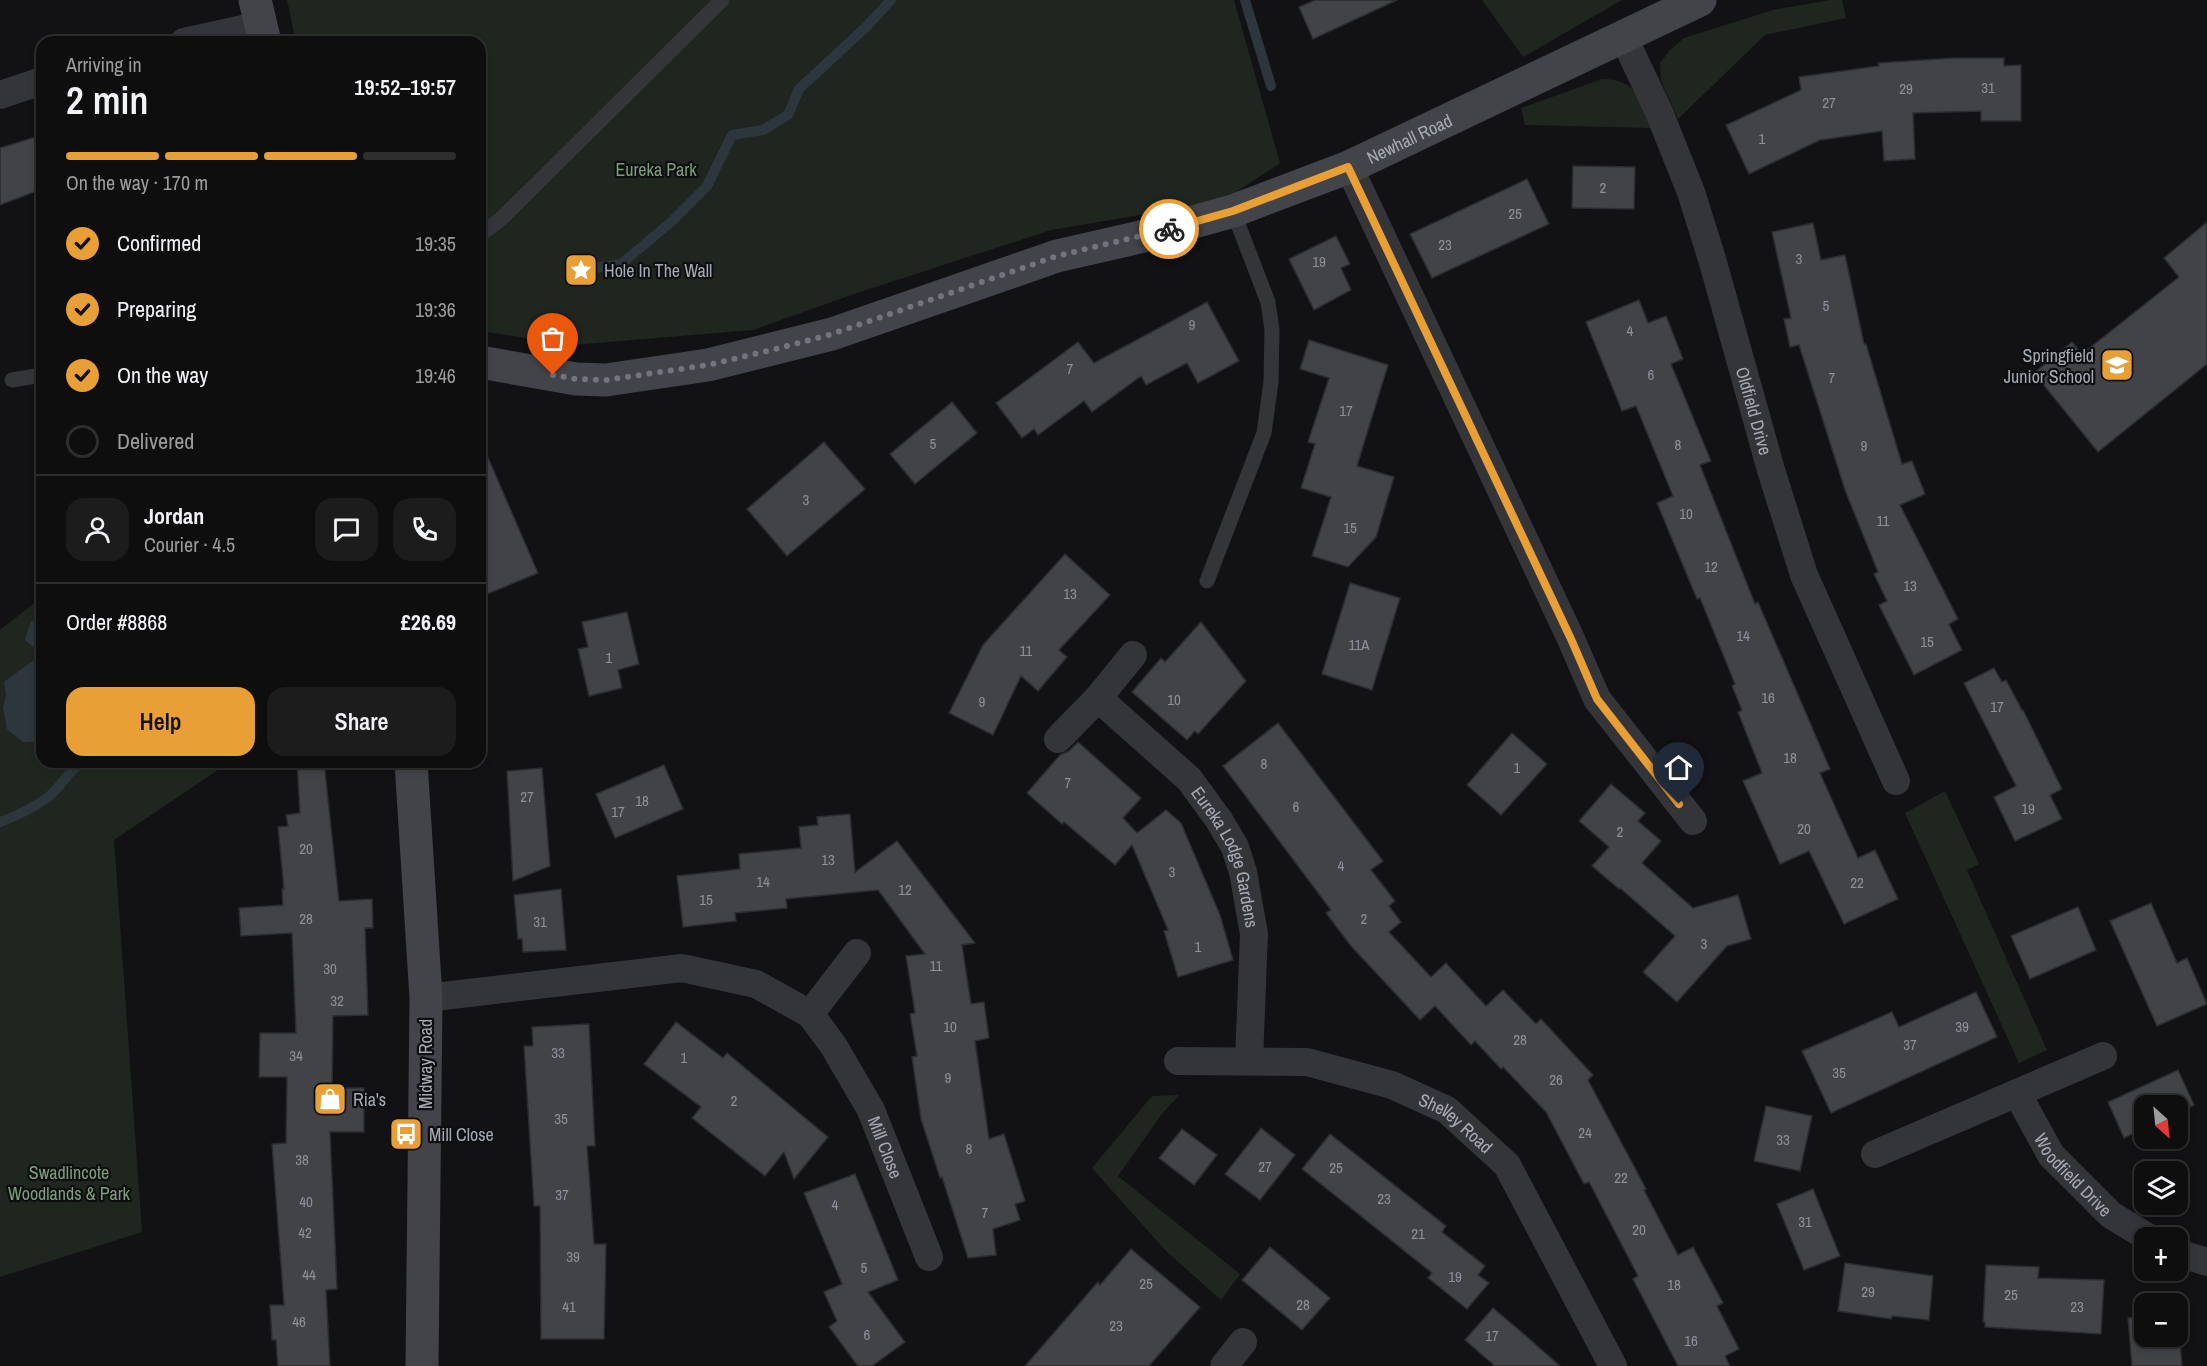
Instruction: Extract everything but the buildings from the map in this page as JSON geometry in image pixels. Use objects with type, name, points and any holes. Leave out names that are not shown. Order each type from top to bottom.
[{"type":"main road","name":"Newhall Road","points":[[486,363],[576,379],[606,380],[708,365],[832,334],[1057,256],[1140,237],[1233,211],[1348,167],[1700,0]]},
{"type":"main road","name":"Midway Road","points":[[411,768],[426,998],[422,1366]]},
{"type":"street","points":[[207,36],[260,22]]},
{"type":"street","name":"Oldfield Drive","points":[[1623,36],[1659,112],[1691,192],[1804,576],[1896,781]]},
{"type":"street","points":[[0,95],[36,83]]},
{"type":"street","points":[[1348,167],[1571,639],[1597,699],[1693,821]]},
{"type":"street","points":[[1058,739],[1098,698],[1133,655]]},
{"type":"street","name":"Eureka Lodge Gardens","points":[[1098,698],[1189,779],[1219,820],[1234,847],[1243,872],[1254,934],[1249,1060]]},
{"type":"street","points":[[810,1014],[857,953]]},
{"type":"street","name":"Mill Close","points":[[426,998],[682,968],[756,984],[810,1014],[833,1045],[871,1110],[929,1257]]},
{"type":"street","points":[[1875,1154],[2103,1056]]},
{"type":"street","name":"Shelley Road","points":[[1178,1061],[1307,1062],[1392,1085],[1447,1110],[1507,1164],[1613,1366]]},
{"type":"street","name":"Woodfield Drive","points":[[2017,1094],[2051,1155],[2111,1215],[2134,1229]]},
{"type":"street","points":[[2188,1256],[2207,1262]]},
{"type":"street","points":[[1224,1366],[1243,1342]]},
{"type":"lane","points":[[486,230],[502,218],[722,0]]},
{"type":"lane","points":[[1207,580],[1264,433],[1271,382],[1272,330],[1268,302],[1233,211]]},
{"type":"lane","points":[[12,380],[36,376]]},
{"type":"green space","name":"Eureka Park","points":[[287,0],[1234,0],[1280,163],[1223,201],[1051,230],[851,295],[753,330],[572,345],[486,332],[486,36],[295,36]]},
{"type":"green space","points":[[1482,0],[1622,0],[1523,57]]},
{"type":"green space","points":[[1842,0],[1846,18],[1765,35],[1678,119],[1661,81],[1660,63],[1684,38],[1773,10]]},
{"type":"green space","points":[[1602,79],[1614,80],[1630,87],[1640,100],[1652,128],[1525,125],[1521,108]]},
{"type":"green space","name":"Swadlincote Woodlands & Park","points":[[36,602],[36,768],[221,768],[114,840],[142,1232],[0,1277],[0,630]]},
{"type":"green space","points":[[1945,791],[1979,864],[1967,870],[2047,1050],[2019,1063],[1905,813]]},
{"type":"green space","points":[[1179,1095],[1161,1115],[1118,1176],[1240,1274],[1221,1300],[1166,1251],[1092,1168],[1152,1096]]},
{"type":"shaded area","points":[[36,620],[36,742],[23,742],[7,729],[3,707],[6,695],[4,682],[34,660],[34,648],[25,640],[31,621]]},
{"type":"waterway","points":[[581,270],[621,264],[671,222],[707,186],[732,135],[763,130],[788,115],[799,89],[866,27],[891,0]]},
{"type":"waterway","points":[[1245,0],[1271,86]]},
{"type":"waterway","points":[[0,822],[24,812],[47,798],[75,768]]},
{"type":"way so far","points":[[553,375],[576,379],[606,380],[708,365],[776,349],[832,334],[1057,256],[1169,229]]},
{"type":"place","name":"Hole In The Wall","points":[[581,270]]},
{"type":"place","name":"Springfield Junior School","points":[[2117,365]]},
{"type":"place","name":"Ria's","points":[[330,1099]]},
{"type":"place","name":"Mill Close","points":[[406,1134]]},
{"type":"route","points":[[1169,229],[1233,211],[1348,167],[1571,639],[1597,699],[1679,804]]}]
